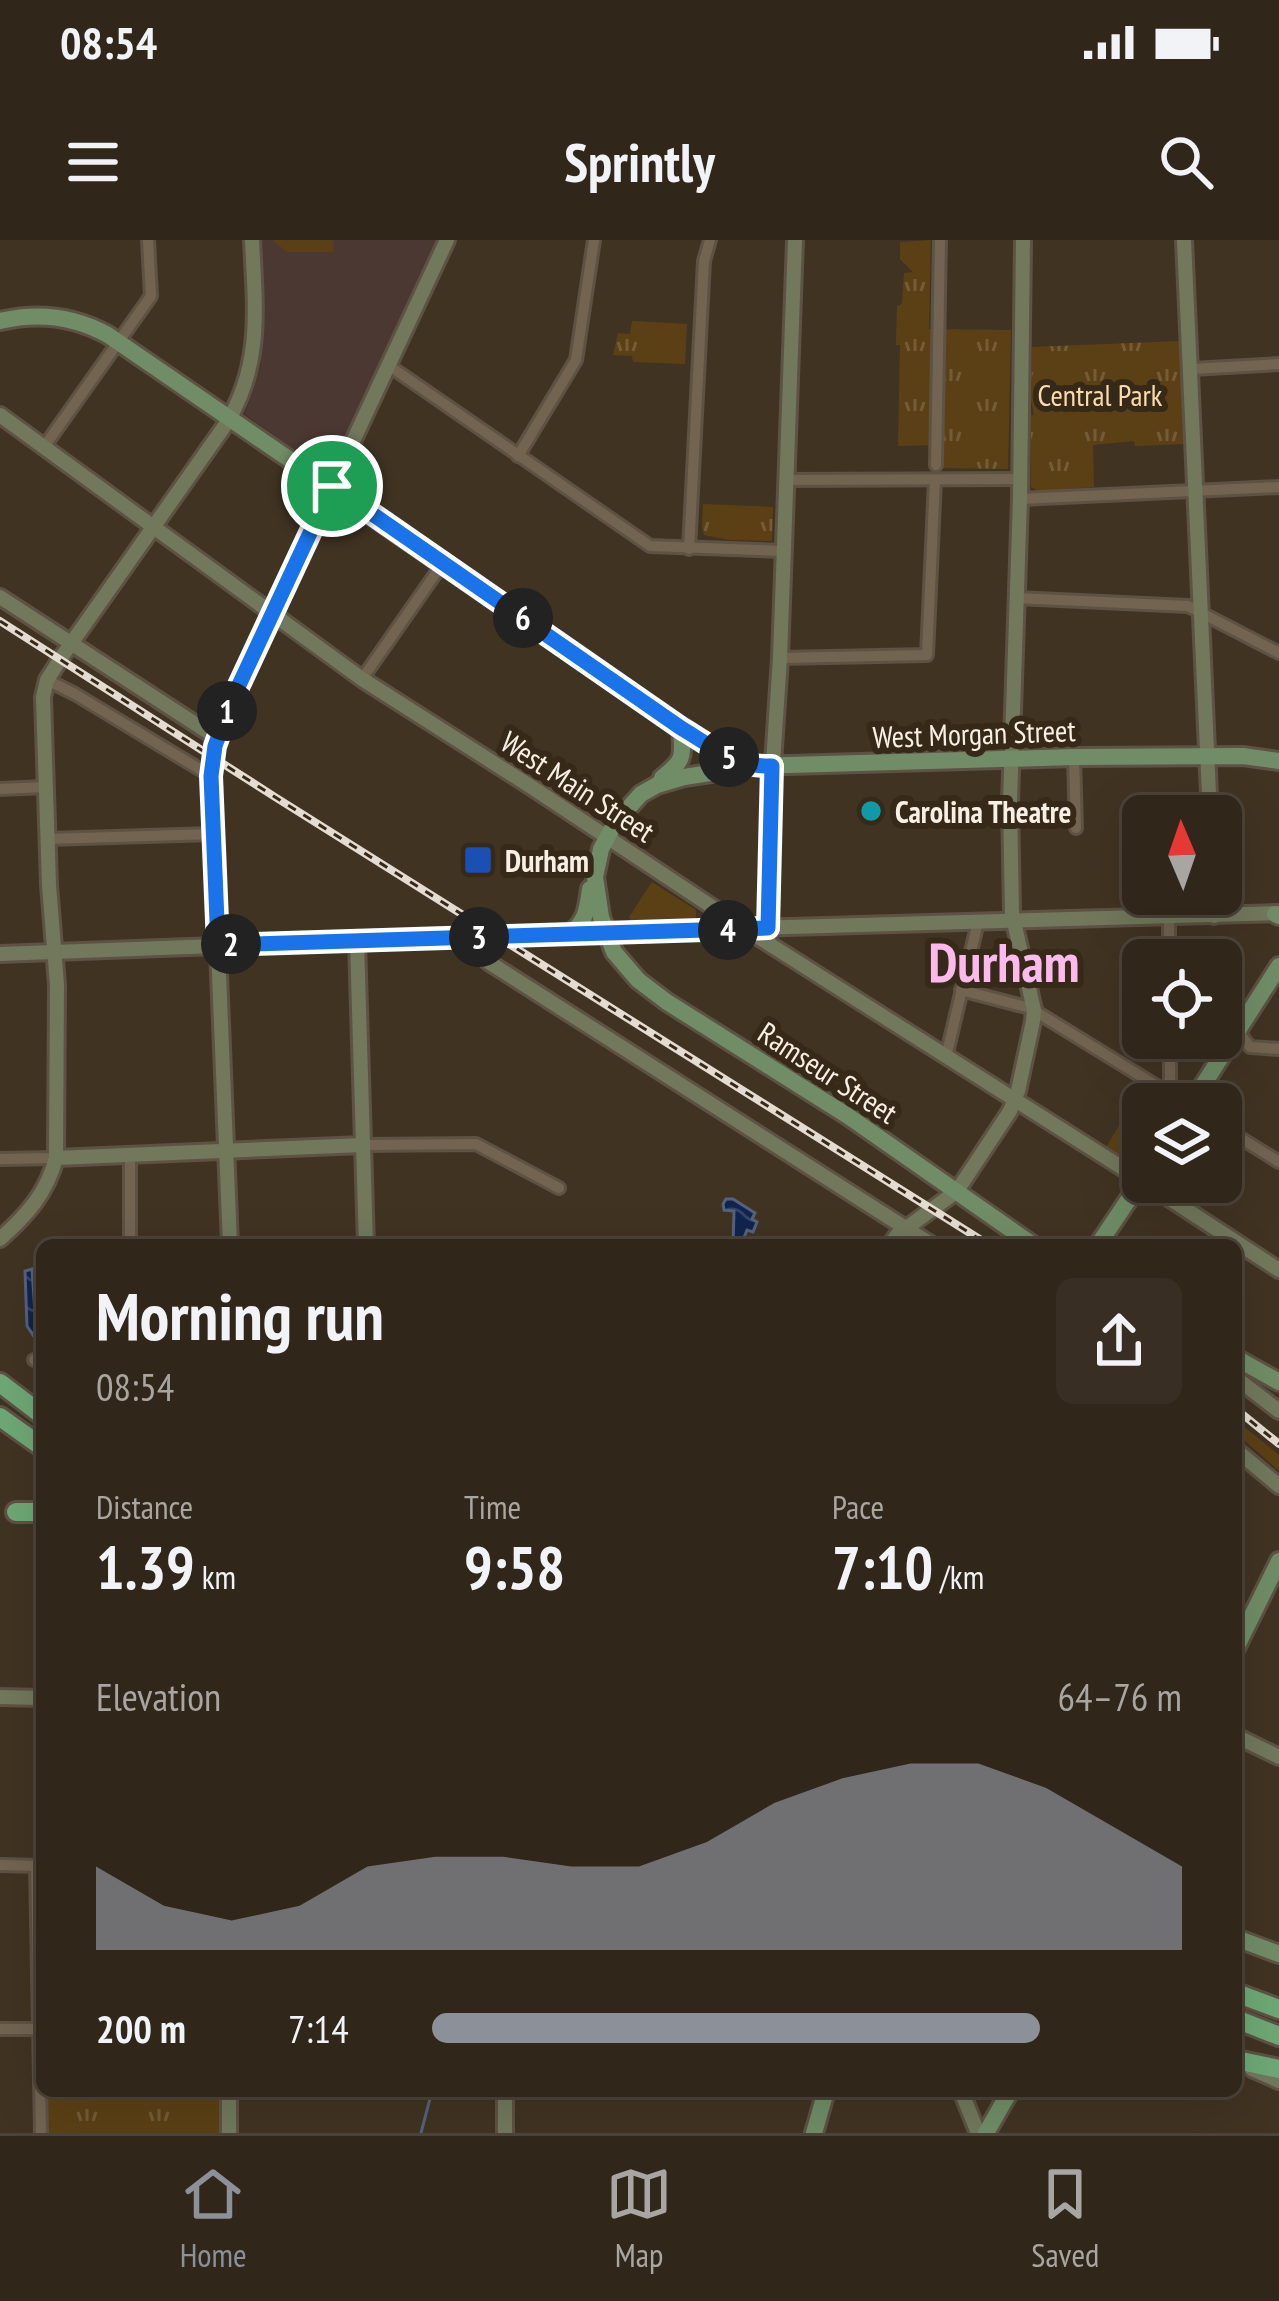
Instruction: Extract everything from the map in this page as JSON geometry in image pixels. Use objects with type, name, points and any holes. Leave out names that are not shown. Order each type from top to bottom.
[{"type":"highway","points":[[0,1372],[36,1396]]},
{"type":"highway","points":[[0,1383],[36,1410]]},
{"type":"highway","points":[[0,1417],[36,1443]]},
{"type":"highway","points":[[1242,1995],[1279,2009]]},
{"type":"highway","points":[[1242,2021],[1279,2036]]},
{"type":"highway","points":[[1242,2062],[1279,2069]]},
{"type":"main road","name":"West Morgan Street","points":[[0,321],[61,317],[119,342],[729,757],[765,766],[1074,757],[1243,756],[1279,761]]},
{"type":"main road","points":[[571,933],[587,914],[589,891],[607,837],[641,794],[676,769],[683,744],[681,728]]},
{"type":"main road","points":[[657,784],[765,766]]},
{"type":"main road","points":[[595,877],[607,933]]},
{"type":"main road","name":"Ramseur Street","points":[[607,933],[621,964],[638,980],[848,1116],[1025,1239]]},
{"type":"main road","points":[[1242,1025],[1279,966]]},
{"type":"main road","points":[[1103,1239],[1127,1203]]},
{"type":"main road","points":[[1242,1361],[1279,1382]]},
{"type":"main road","points":[[1242,1636],[1279,1561]]},
{"type":"main road","points":[[1242,1940],[1279,1954]]},
{"type":"main road","points":[[814,2133],[824,2097]]},
{"type":"main road","points":[[982,2133],[1006,2097]]},
{"type":"street","points":[[44,447],[151,296],[148,240]]},
{"type":"street","points":[[0,1239],[40,1197],[56,1158],[58,1016],[45,787],[43,697],[47,680],[243,393],[254,349],[252,240]]},
{"type":"street","points":[[230,1239],[211,776],[217,738],[447,240]]},
{"type":"street","points":[[518,457],[576,360],[594,240]]},
{"type":"street","points":[[689,549],[704,261],[710,240]]},
{"type":"street","points":[[798,240],[781,658],[765,766],[768,936],[978,922],[1278,914]]},
{"type":"street","points":[[936,465],[940,240]]},
{"type":"street","points":[[896,1239],[957,1191],[1015,1101],[1034,1010],[1014,922],[1010,759],[1023,240]]},
{"type":"street","points":[[1184,240],[1209,795]]},
{"type":"street","points":[[1192,369],[1279,364]]},
{"type":"street","points":[[388,365],[650,546],[783,551]]},
{"type":"street","name":"West Main Street","points":[[0,416],[362,679],[1122,1167]]},
{"type":"street","points":[[785,480],[1020,479]]},
{"type":"street","points":[[781,658],[927,655],[934,480]]},
{"type":"street","points":[[1020,499],[1279,487]]},
{"type":"street","points":[[362,679],[443,563]]},
{"type":"street","points":[[0,596],[217,738]]},
{"type":"street","points":[[1016,598],[1183,605],[1279,653]]},
{"type":"street","points":[[47,680],[211,776]]},
{"type":"street","points":[[1074,757],[1076,828]]},
{"type":"street","points":[[0,789],[45,787]]},
{"type":"street","points":[[47,839],[213,834]]},
{"type":"street","points":[[1169,917],[1169,939]]},
{"type":"street","points":[[946,1057],[978,922]]},
{"type":"street","points":[[0,954],[747,930]]},
{"type":"street","points":[[473,937],[478,953],[490,963],[923,1239]]},
{"type":"street","points":[[357,941],[366,1239]]},
{"type":"street","points":[[961,991],[1034,1010],[1152,1083]]},
{"type":"street","points":[[1242,1036],[1250,1047],[1279,1049]]},
{"type":"street","points":[[1242,1139],[1279,1162]]},
{"type":"street","points":[[0,1159],[476,1144],[559,1188]]},
{"type":"street","points":[[130,1154],[130,1239]]},
{"type":"street","name":"West Main Street","points":[[1180,1203],[1239,1239]]},
{"type":"street","name":"West Main Street","points":[[1242,1241],[1276,1262]]},
{"type":"street","points":[[1242,1383],[1279,1411]]},
{"type":"street","points":[[1242,1455],[1279,1486]]},
{"type":"street","points":[[0,1697],[36,1698]]},
{"type":"street","points":[[1242,1739],[1279,1757]]},
{"type":"street","points":[[0,1865],[36,1866]]},
{"type":"street","points":[[0,2029],[36,2029]]},
{"type":"street","points":[[1242,2064],[1279,2080]]},
{"type":"street","points":[[41,2097],[41,2133]]},
{"type":"street","points":[[229,2097],[229,2133]]},
{"type":"street","points":[[505,2097],[505,2133]]},
{"type":"street","points":[[964,2097],[982,2133]]},
{"type":"shaded area","points":[[259,240],[439,240],[328,474],[245,414],[261,365]]},
{"type":"green space","points":[[272,240],[333,240],[334,252],[287,252]]},
{"type":"green space","name":"Central Park","points":[[931,240],[929,329],[1011,330],[1008,469],[935,468],[935,445],[898,446],[897,306],[902,304],[904,273],[913,272],[900,259],[900,242]]},
{"type":"green space","points":[[632,321],[687,324],[685,364],[633,362],[632,356],[613,355],[618,333],[630,334]]},
{"type":"green space","name":"Central Park","points":[[1180,341],[1185,444],[1093,445],[1094,487],[1039,491],[1031,487],[1032,347]]},
{"type":"green space","points":[[703,504],[773,507],[772,541],[704,535]]},
{"type":"green space","points":[[652,882],[696,910],[693,922],[632,923],[629,917]]},
{"type":"green space","points":[[1122,1121],[1122,1156],[1106,1147]]},
{"type":"green space","points":[[1242,1425],[1279,1455],[1279,1471],[1242,1438]]},
{"type":"green space","points":[[44,2097],[223,2097],[223,2133],[46,2133]]},
{"type":"water","points":[[733,1199],[755,1213],[753,1232],[747,1230],[743,1239],[733,1239],[734,1211],[724,1210],[723,1204]]},
{"type":"water","points":[[32,1269],[33,1335],[27,1326],[25,1271]]},
{"type":"waterway","points":[[421,2133],[430,2097]]},
{"type":"railway","points":[[0,621],[979,1239]]},
{"type":"railway","points":[[1242,1414],[1279,1444]]},
{"type":"place","name":"Carolina Theatre","points":[[871,811]]},
{"type":"place","name":"Durham","points":[[478,860]]},
{"type":"district","name":"Durham","points":[[1004,962]]},
{"type":"route","points":[[332,486],[681,728],[736,761],[772,766],[768,928],[218,945],[211,776],[215,746],[332,486]]}]
